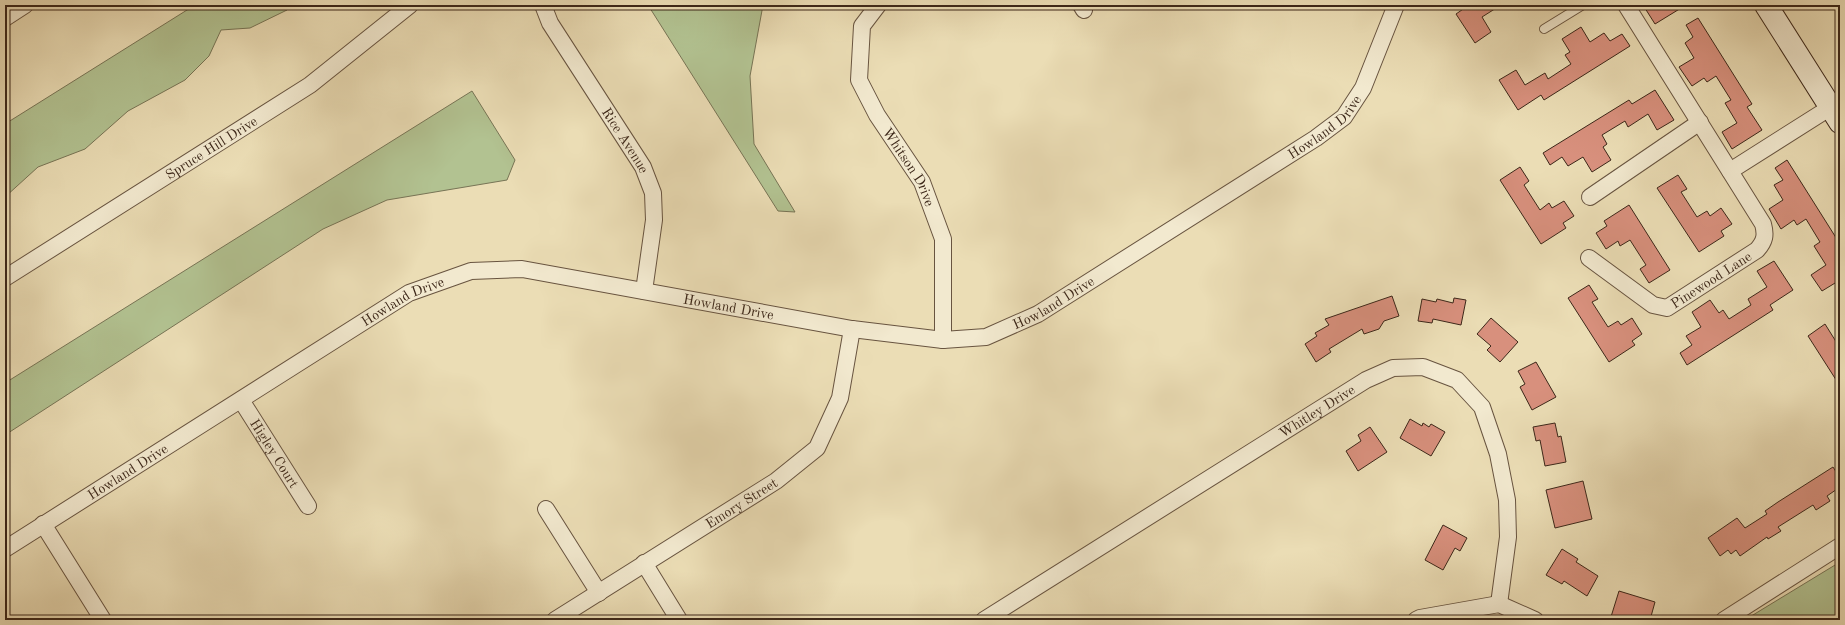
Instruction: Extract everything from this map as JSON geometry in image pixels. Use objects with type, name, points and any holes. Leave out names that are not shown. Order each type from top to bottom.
[{"type":"main road","points":[[1766,5],[1835,114]]},
{"type":"street","points":[[5,18],[26,5]]},
{"type":"street","name":"Spruce Hill Drive","points":[[5,278],[310,85],[410,5]]},
{"type":"street","name":"Rice Avenue","points":[[543,5],[550,23],[643,167],[653,193],[654,220],[644,291]]},
{"type":"street","name":"Whitson Drive","points":[[878,5],[862,26],[859,80],[877,115],[922,182],[943,239],[943,340]]},
{"type":"street","name":"Howland Drive","points":[[5,549],[409,293],[471,271],[522,269],[852,328],[943,340],[986,336],[1038,314],[1327,130],[1344,117],[1363,88],[1396,5]]},
{"type":"street","name":"Pinewood Lane","points":[[1589,258],[1652,305],[1667,308],[1757,250],[1763,243],[1765,233],[1763,224],[1626,5]]},
{"type":"street","points":[[1730,171],[1835,114]]},
{"type":"street","points":[[1590,197],[1700,122]]},
{"type":"street","name":"Emory Street","points":[[555,620],[776,480],[817,448],[840,398],[852,328]]},
{"type":"street","name":"Whitley Drive","points":[[984,620],[1366,380],[1393,368],[1423,367],[1457,380],[1482,407],[1498,454],[1507,500],[1508,537],[1499,604]]},
{"type":"street","name":"Higley Court","points":[[241,400],[308,506]]},
{"type":"street","points":[[546,509],[599,593]]},
{"type":"street","points":[[43,524],[103,620]]},
{"type":"street","points":[[1724,620],[1840,546]]},
{"type":"street","points":[[644,563],[679,620]]},
{"type":"street","points":[[1416,620],[1420,618],[1499,604],[1535,620]]},
{"type":"lane","points":[[1544,29],[1583,5]]},
{"type":"green space","points":[[195,5],[288,5],[287,10],[250,28],[221,30],[209,56],[185,80],[128,111],[85,149],[38,167],[5,197],[5,124]]},
{"type":"green space","points":[[648,5],[763,5],[750,76],[754,144],[795,212],[778,211]]},
{"type":"green space","points":[[472,91],[515,160],[507,180],[387,200],[323,229],[5,435],[5,383]]},
{"type":"green space","points":[[1840,562],[1840,620],[1746,620],[1748,618]]},
{"type":"building","points":[[1469,5],[1501,5],[1482,17],[1491,32],[1475,43],[1456,14]]},
{"type":"building","points":[[1643,5],[1686,5],[1655,24]]},
{"type":"building","points":[[1698,18],[1752,104],[1747,107],[1762,130],[1732,149],[1722,132],[1737,123],[1725,103],[1731,100],[1716,76],[1707,82],[1704,78],[1692,86],[1679,67],[1694,58],[1685,43],[1693,37],[1686,25]]},
{"type":"building","points":[[1581,27],[1590,42],[1604,33],[1610,41],[1622,34],[1630,46],[1544,100],[1541,95],[1518,110],[1499,80],[1516,70],[1525,85],[1545,73],[1548,79],[1571,64],[1565,55],[1570,52],[1562,39]]},
{"type":"building","points":[[1655,90],[1674,120],[1657,130],[1648,114],[1628,127],[1625,121],[1602,135],[1607,144],[1603,147],[1611,160],[1592,172],[1583,157],[1568,166],[1562,157],[1550,165],[1543,153],[1629,100],[1632,104]]},
{"type":"building","points":[[1787,160],[1840,244],[1840,280],[1822,291],[1811,275],[1826,265],[1814,246],[1820,242],[1806,219],[1797,225],[1794,220],[1781,229],[1769,209],[1783,200],[1774,185],[1783,180],[1775,168]]},
{"type":"building","points":[[1520,167],[1529,181],[1524,185],[1540,210],[1549,203],[1552,208],[1564,201],[1574,216],[1563,223],[1566,228],[1541,244],[1500,180]]},
{"type":"building","points":[[1678,175],[1687,189],[1681,192],[1697,217],[1707,211],[1710,216],[1721,208],[1732,224],[1721,231],[1724,236],[1699,252],[1657,188]]},
{"type":"building","points":[[1629,205],[1670,270],[1649,283],[1640,269],[1646,265],[1630,240],[1620,246],[1618,241],[1606,249],[1596,233],[1607,226],[1604,221]]},
{"type":"building","points":[[1774,261],[1793,290],[1770,305],[1773,310],[1687,365],[1680,353],[1692,345],[1686,336],[1701,327],[1692,312],[1710,300],[1719,313],[1723,310],[1729,319],[1751,305],[1748,299],[1767,287],[1757,271]]},
{"type":"building","points":[[1589,285],[1598,299],[1592,302],[1608,327],[1618,321],[1621,325],[1632,318],[1642,334],[1632,341],[1635,345],[1609,362],[1568,298]]},
{"type":"building","points":[[1392,296],[1399,316],[1384,321],[1379,329],[1364,334],[1362,329],[1329,349],[1331,352],[1316,362],[1305,344],[1317,336],[1315,333],[1329,325],[1325,319]]},
{"type":"building","points":[[1454,298],[1466,300],[1461,325],[1433,319],[1432,323],[1418,321],[1422,299],[1436,302],[1437,299],[1453,303]]},
{"type":"building","points":[[1491,318],[1518,342],[1500,362],[1487,350],[1491,346],[1477,334]]},
{"type":"building","points":[[1825,324],[1840,348],[1840,386],[1808,336]]},
{"type":"building","points":[[1536,362],[1556,397],[1532,410],[1520,387],[1525,384],[1518,371]]},
{"type":"building","points":[[1410,419],[1422,426],[1423,423],[1429,427],[1431,424],[1445,432],[1431,456],[1400,438]]},
{"type":"building","points":[[1555,423],[1558,437],[1561,436],[1566,462],[1545,466],[1540,440],[1536,441],[1533,427]]},
{"type":"building","points":[[1370,427],[1387,452],[1358,471],[1346,451],[1361,441],[1358,435]]},
{"type":"building","points":[[1833,467],[1840,478],[1840,487],[1827,496],[1830,501],[1816,510],[1813,505],[1778,527],[1781,531],[1768,539],[1767,537],[1740,556],[1736,550],[1731,554],[1728,550],[1720,556],[1708,538],[1737,518],[1745,528],[1767,514],[1765,511]]},
{"type":"building","points":[[1583,481],[1592,519],[1555,528],[1546,490]]},
{"type":"building","points":[[1443,525],[1467,538],[1460,551],[1455,548],[1443,570],[1425,560]]},
{"type":"building","points":[[1562,549],[1578,559],[1576,562],[1598,576],[1587,596],[1564,581],[1562,584],[1546,575]]},
{"type":"building","points":[[1619,591],[1655,602],[1650,620],[1610,620]]}]
